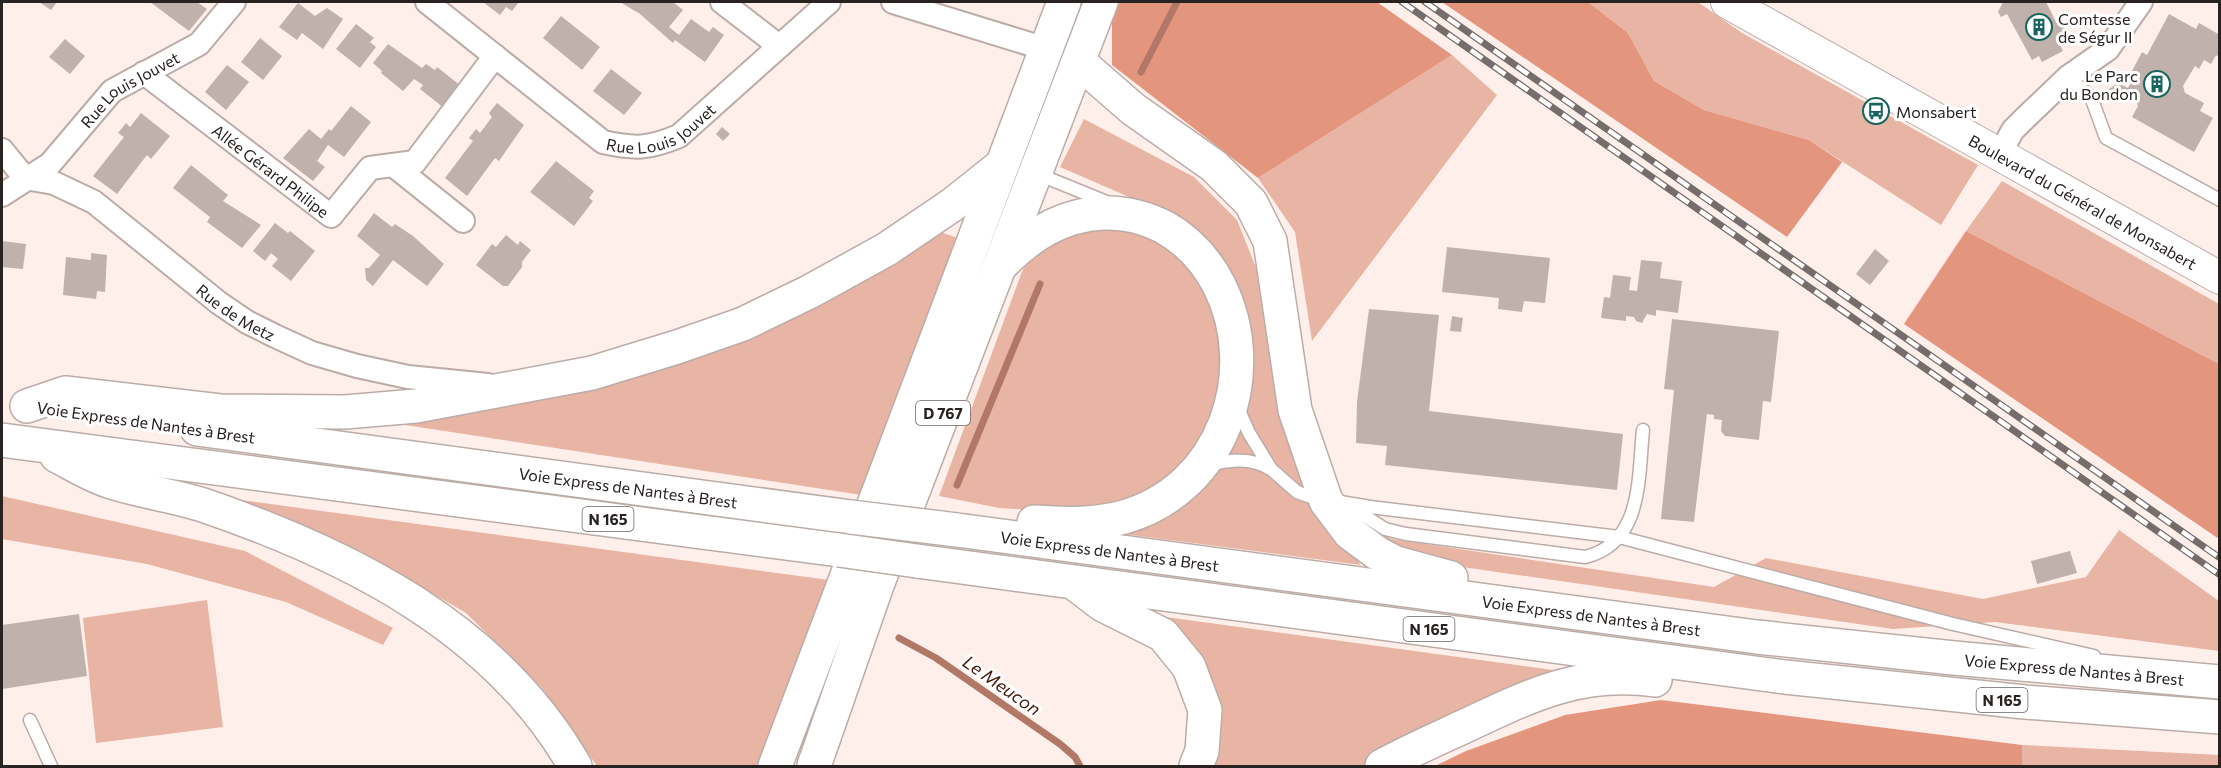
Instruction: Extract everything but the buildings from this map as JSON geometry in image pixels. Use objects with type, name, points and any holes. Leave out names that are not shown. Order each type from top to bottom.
[{"type":"main road","name":"D 767","points":[[815,765],[880,575],[1001,265],[1023,161],[1027,100],[1064,2]]},
{"type":"main road","name":"D 767","points":[[782,766],[799,708],[856,548],[1023,161],[1079,62],[1101,2]]},
{"type":"main road","name":"Boulevard du Général de Monsabert","points":[[1727,2],[2220,278]]},
{"type":"main road","points":[[1079,62],[1133,110],[1214,166],[1251,203],[1270,241],[1295,410],[1311,462],[1350,532],[1377,553],[1407,567],[1449,576],[1481,600]]},
{"type":"main road","points":[[14,404],[65,393],[220,411],[345,412],[416,406],[511,390],[592,372],[677,347],[743,324],[809,292],[887,249],[1023,161]]},
{"type":"main road","points":[[968,532],[1014,520],[1095,523],[1125,517],[1169,496],[1203,466],[1226,424],[1234,397],[1237,342],[1233,320],[1214,276],[1199,253],[1178,235],[1134,214],[1085,214],[1025,241],[1001,265]]},
{"type":"main road","name":"Voie Express de Nantes à Brest","points":[[14,404],[1813,643],[2211,681]]},
{"type":"main road","points":[[16,442],[112,483],[200,504],[270,529],[323,551],[369,574],[451,628],[487,658],[548,726],[575,766]]},
{"type":"main road","name":"Voie Express de Nantes à Brest","points":[[16,442],[1785,677],[2025,702],[2220,717]]},
{"type":"main road","points":[[1072,581],[1103,605],[1163,635],[1189,667],[1204,710],[1202,751],[1196,766]]},
{"type":"main road","points":[[1382,766],[1529,696],[1588,679],[1622,676],[1744,692],[1785,677]]},
{"type":"main road","points":[[775,766],[799,708]]},
{"type":"street","name":"Rue Louis Jouvet","points":[[2,195],[50,164],[112,91],[199,44],[234,2]]},
{"type":"street","name":"Rue Louis Jouvet","points":[[427,2],[603,142],[633,149],[657,145],[679,136],[829,2]]},
{"type":"street","points":[[722,2],[779,46]]},
{"type":"street","points":[[893,2],[1046,49]]},
{"type":"street","points":[[1999,155],[2013,130],[2068,77],[2108,50],[2141,2]]},
{"type":"street","name":"Allée Gérard Philipe","points":[[144,73],[331,216],[370,168],[415,162],[495,56]]},
{"type":"street","points":[[2,150],[26,178]]},
{"type":"street","points":[[393,165],[463,221]]},
{"type":"street","name":"Rue de Metz","points":[[26,178],[54,183],[94,201],[219,303],[247,322],[312,353],[408,377],[472,382],[511,390]]},
{"type":"lane","points":[[2068,77],[2091,97],[2106,138],[2220,200]]},
{"type":"lane","points":[[1023,161],[1050,179],[1134,214]]},
{"type":"lane","points":[[1234,397],[1249,433],[1271,469]]},
{"type":"lane","points":[[1335,502],[1385,529],[1406,534],[1585,557],[1601,553],[1612,546],[1631,517],[1635,502],[1643,430]]},
{"type":"lane","points":[[1203,466],[1246,460],[1261,463],[1297,492],[1335,502],[1619,537],[1953,624],[2211,681]]},
{"type":"lane","points":[[30,720],[51,766]]},
{"type":"shaded area","points":[[1120,2],[1377,2],[1452,55],[1258,178],[1112,65],[1112,18]]},
{"type":"shaded area","points":[[1442,2],[1588,2],[1628,33],[1654,81],[1704,110],[1809,140],[1842,162],[1787,237]]},
{"type":"shaded area","points":[[1588,2],[1698,2],[1742,33],[1978,165],[1941,225],[1809,140],[1704,110],[1654,81],[1628,33]]},
{"type":"shaded area","points":[[1452,55],[1497,95],[1312,341],[1295,232],[1258,178]]},
{"type":"shaded area","points":[[1084,119],[1194,177],[1237,220],[1261,280],[1334,532],[1361,565],[1124,534],[1062,512],[999,508],[939,496],[1023,269],[1044,247],[1095,226],[1136,200],[1060,167]]},
{"type":"shaded area","points":[[2002,181],[2219,304],[2219,364],[1966,231]]},
{"type":"shaded area","points":[[938,231],[963,240],[862,495],[392,423],[529,397]]},
{"type":"shaded area","points":[[1966,231],[2219,364],[2219,539],[1904,324]]},
{"type":"shaded area","points":[[2,496],[245,551],[393,628],[383,645],[286,602],[147,564],[2,539]]},
{"type":"shaded area","points":[[226,498],[829,580],[758,766],[597,766],[543,689],[466,613],[360,551],[224,501]]},
{"type":"shaded area","points":[[1367,527],[1392,539],[1714,587],[1766,558],[1983,599],[2086,577],[2119,530],[2219,601],[2219,651],[1995,622],[1893,629],[1407,559]]},
{"type":"shaded area","points":[[207,600],[223,727],[96,743],[83,618]]},
{"type":"shaded area","points":[[1151,615],[1568,672],[1367,766],[1208,766],[1217,737]]},
{"type":"shaded area","points":[[1661,700],[2022,745],[2022,766],[1435,766],[1466,751],[1565,715]]},
{"type":"shaded area","points":[[2022,745],[2219,755],[2219,766],[2022,766]]},
{"type":"waterway","name":"Le Meucon","points":[[1141,72],[1177,2]]},
{"type":"waterway","name":"Le Meucon","points":[[957,485],[1040,284]]},
{"type":"waterway","name":"Le Meucon","points":[[899,638],[936,658],[1060,744],[1075,757],[1080,766]]},
{"type":"railway","points":[[1402,2],[2220,575]]},
{"type":"railway","points":[[1425,2],[2220,558]]},
{"type":"place","name":"Comtesse de Ségur II","points":[[2039,27]]},
{"type":"place","name":"Le Parc du Bondon","points":[[2157,84]]},
{"type":"place","name":"Monsabert","points":[[1876,111]]}]
